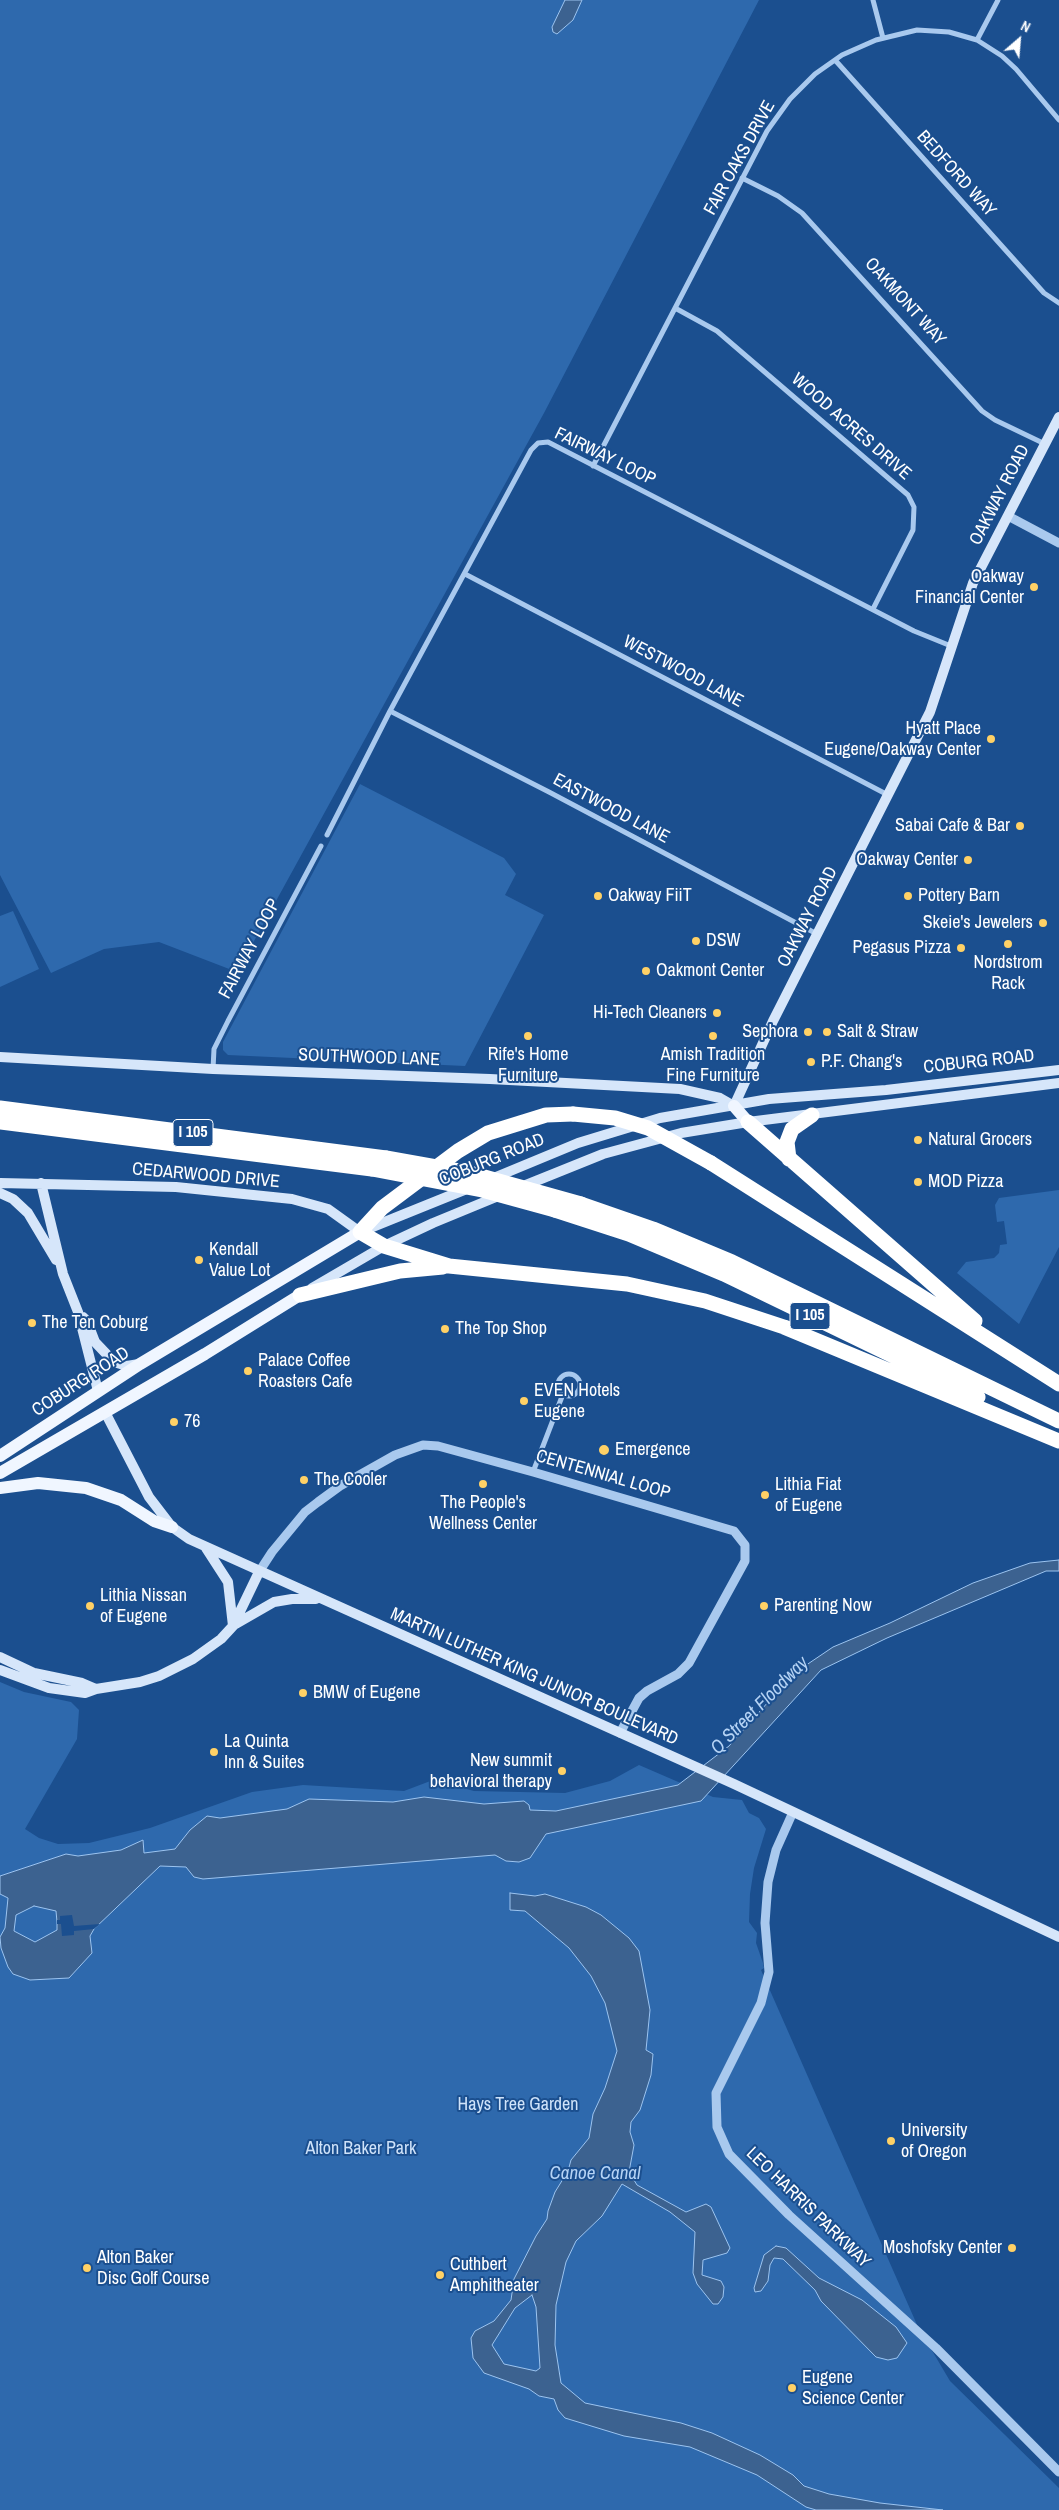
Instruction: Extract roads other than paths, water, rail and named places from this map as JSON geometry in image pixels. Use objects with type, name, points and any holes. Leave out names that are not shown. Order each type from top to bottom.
[{"type":"highway","name":"I 105","points":[[0,1108],[386,1158],[470,1173],[581,1204],[653,1229],[732,1262],[1059,1421]]},
{"type":"highway","points":[[425,1265],[384,1246],[360,1232],[382,1208],[458,1150],[488,1133],[546,1115],[573,1114],[608,1117],[648,1128],[711,1163],[1059,1384]]},
{"type":"highway","points":[[789,1159],[787,1142],[791,1131],[799,1122],[812,1115]]},
{"type":"highway","name":"I 105","points":[[0,1122],[372,1169],[465,1186],[555,1210],[628,1234],[724,1274],[1059,1436]]},
{"type":"highway","points":[[748,1122],[1012,1354]]},
{"type":"highway","points":[[300,1295],[425,1265],[627,1284],[705,1301],[784,1327],[1059,1441]]},
{"type":"main road","name":"OAKWAY ROAD","points":[[734,1106],[773,1021],[930,712],[973,583],[1059,417]]},
{"type":"main road","name":"SOUTHWOOD LANE","points":[[0,1057],[213,1069],[490,1079],[680,1089],[720,1098],[734,1106]]},
{"type":"main road","name":"COBURG ROAD","points":[[0,1456],[140,1364],[360,1232],[578,1143],[660,1118],[768,1099],[886,1090],[1059,1070]]},
{"type":"main road","name":"COBURG ROAD","points":[[0,1473],[384,1246],[433,1223],[603,1154],[656,1138],[748,1122],[1059,1083]]},
{"type":"main road","points":[[734,1106],[748,1122]]},
{"type":"main road","name":"CEDARWOOD DRIVE","points":[[0,1183],[176,1187],[292,1199],[328,1210],[360,1232]]},
{"type":"main road","points":[[41,1183],[64,1274],[78,1312],[98,1391]]},
{"type":"main road","points":[[0,1193],[13,1199],[28,1213],[64,1274]]},
{"type":"main road","points":[[78,1312],[87,1321],[95,1342],[114,1362],[127,1366],[140,1364]]},
{"type":"main road","points":[[71,1409],[89,1406],[105,1412]]},
{"type":"main road","name":"MARTIN LUTHER KING JUNIOR BOULEVARD","points":[[105,1412],[143,1489],[172,1527],[205,1547],[734,1784],[1059,1937]]},
{"type":"main road","points":[[0,1488],[24,1484],[54,1483],[96,1490],[121,1500],[154,1521],[172,1527]]},
{"type":"main road","points":[[205,1547],[228,1582],[234,1626]]},
{"type":"main road","points":[[234,1626],[259,1572]]},
{"type":"main road","points":[[0,1670],[30,1683],[64,1692],[85,1693],[96,1689],[121,1686],[159,1676],[209,1649],[234,1626],[274,1602],[292,1599],[322,1600]]},
{"type":"main road","points":[[0,1657],[34,1673],[82,1683],[96,1689]]},
{"type":"street","points":[[873,0],[883,38]]},
{"type":"street","points":[[977,40],[998,0]]},
{"type":"street","name":"FAIR OAKS DRIVE","points":[[593,466],[767,131],[781,109],[803,85],[835,60],[852,50],[883,38],[909,31],[934,30],[956,33],[977,40],[1009,62],[1059,120]]},
{"type":"street","name":"BEDFORD WAY","points":[[835,60],[1044,293],[1059,303]]},
{"type":"street","name":"OAKMONT WAY","points":[[742,178],[778,196],[802,213],[982,411],[1045,444]]},
{"type":"street","name":"WOOD ACRES DRIVE","points":[[675,308],[717,331],[908,494],[914,507],[913,530],[873,609]]},
{"type":"street","name":"FAIRWAY LOOP","points":[[327,835],[390,711],[534,445],[542,442],[548,442],[914,631],[951,646]]},
{"type":"street","points":[[1008,516],[1059,543]]},
{"type":"street","name":"WESTWOOD LANE","points":[[465,574],[888,795]]},
{"type":"street","name":"EASTWOOD LANE","points":[[390,711],[549,792],[818,934]]},
{"type":"street","name":"FAIRWAY LOOP","points":[[213,1069],[214,1049],[321,846]]},
{"type":"street","points":[[568,1374],[576,1376],[580,1382],[580,1389],[571,1396],[563,1394],[558,1388],[561,1377],[568,1374]]},
{"type":"street","points":[[533,1472],[563,1394]]},
{"type":"street","name":"CENTENNIAL LOOP","points":[[259,1572],[272,1552],[306,1512],[318,1502],[340,1486],[408,1449],[423,1446],[438,1446],[533,1472],[726,1527],[737,1533],[745,1545],[745,1562],[689,1663],[678,1674],[646,1691],[639,1698],[620,1733]]},
{"type":"street","name":"LEO HARRIS PARKWAY","points":[[794,1812],[776,1850],[768,1882],[765,1923],[768,1972],[761,2003],[716,2093],[717,2127],[729,2154],[749,2175],[833,2256],[936,2348],[1059,2472]]},
{"type":"water","points":[[565,0],[582,0],[573,20],[557,34],[553,32],[552,27]]},
{"type":"water","points":[[1059,1560],[1059,1571],[1046,1571],[887,1638],[821,1670],[701,1801],[546,1834],[530,1858],[519,1862],[506,1861],[495,1855],[203,1879],[194,1877],[186,1867],[160,1866],[94,1929],[90,1936],[92,1953],[69,1978],[30,1980],[13,1974],[8,1967],[1,1948],[0,1937],[5,1928],[8,1898],[0,1894],[0,1876],[66,1854],[78,1856],[121,1850],[143,1840],[144,1853],[175,1849],[190,1830],[207,1816],[220,1818],[287,1809],[309,1799],[393,1802],[424,1797],[484,1804],[524,1801],[529,1805],[530,1810],[556,1811],[678,1785],[729,1746],[793,1674],[833,1647],[890,1623],[973,1583],[1030,1563]],"holes":[[[34,1906],[56,1911],[57,1930],[35,1942],[14,1931],[16,1915]]]},
{"type":"water","name":"Canoe Canal","points":[[510,1893],[535,1896],[545,1894],[586,1907],[601,1915],[629,1938],[639,1951],[650,2010],[646,2050],[653,2054],[651,2075],[640,2110],[631,2122],[630,2132],[634,2145],[629,2172],[637,2185],[686,2212],[706,2204],[711,2207],[730,2248],[727,2253],[703,2260],[702,2275],[721,2281],[724,2287],[723,2297],[718,2304],[713,2304],[697,2284],[693,2273],[695,2232],[670,2212],[622,2184],[602,2216],[576,2241],[566,2262],[556,2305],[555,2345],[561,2383],[585,2403],[681,2423],[712,2433],[760,2455],[793,2475],[804,2486],[829,2494],[880,2503],[943,2510],[816,2510],[806,2507],[757,2475],[690,2447],[624,2436],[565,2418],[558,2410],[554,2399],[539,2396],[529,2389],[484,2373],[473,2358],[471,2338],[475,2331],[494,2321],[511,2300],[514,2279],[547,2219],[555,2192],[568,2171],[571,2160],[589,2138],[593,2114],[605,2088],[617,2051],[605,2003],[591,1976],[569,1948],[525,1911],[510,1910]],"holes":[[[532,2295],[536,2307],[540,2368],[536,2371],[504,2364],[492,2345],[515,2308]]]},
{"type":"water","points":[[776,2246],[786,2248],[819,2278],[862,2300],[896,2327],[907,2343],[897,2358],[888,2360],[876,2357],[821,2301],[815,2290],[783,2259],[774,2258],[770,2265],[768,2281],[761,2291],[755,2292],[754,2288],[764,2255]]},
{"type":"place","name":"Oakway Financial Center","points":[[1034,587]]},
{"type":"place","name":"Hyatt Place Eugene/Oakway Center","points":[[991,739]]},
{"type":"place","name":"Sabai Cafe & Bar","points":[[1020,826]]},
{"type":"place","name":"Oakway Center","points":[[968,860]]},
{"type":"place","name":"Oakway FiiT","points":[[598,896]]},
{"type":"place","name":"Pottery Barn","points":[[908,896]]},
{"type":"place","name":"Skeie's Jewelers","points":[[1043,923]]},
{"type":"place","name":"DSW","points":[[696,941]]},
{"type":"place","name":"Nordstrom Rack","points":[[1008,944]]},
{"type":"place","name":"Pegasus Pizza","points":[[961,948]]},
{"type":"place","name":"Oakmont Center","points":[[646,971]]},
{"type":"place","name":"Hi-Tech Cleaners","points":[[717,1013]]},
{"type":"place","name":"Sephora","points":[[808,1032]]},
{"type":"place","name":"Salt & Straw","points":[[827,1032]]},
{"type":"place","name":"Rife's Home Furniture","points":[[528,1036]]},
{"type":"place","name":"Amish Tradition Fine Furniture","points":[[713,1036]]},
{"type":"place","name":"P.F. Chang's","points":[[811,1062]]},
{"type":"place","name":"Natural Grocers","points":[[918,1140]]},
{"type":"place","name":"MOD Pizza","points":[[918,1182]]},
{"type":"place","name":"Kendall Value Lot","points":[[199,1260]]},
{"type":"place","name":"The Ten Coburg","points":[[32,1323]]},
{"type":"place","name":"The Top Shop","points":[[445,1329]]},
{"type":"place","name":"Palace Coffee Roasters Cafe","points":[[248,1371]]},
{"type":"place","name":"EVEN Hotels Eugene","points":[[524,1401]]},
{"type":"place","name":"76","points":[[174,1422]]},
{"type":"place","name":"Emergence","points":[[604,1450]]},
{"type":"place","name":"The Cooler","points":[[304,1480]]},
{"type":"place","name":"The People's Wellness Center","points":[[483,1484]]},
{"type":"place","name":"Lithia Fiat of Eugene","points":[[765,1495]]},
{"type":"place","name":"Lithia Nissan of Eugene","points":[[90,1606]]},
{"type":"place","name":"Parenting Now","points":[[764,1606]]},
{"type":"place","name":"BMW of Eugene","points":[[303,1693]]},
{"type":"place","name":"La Quinta Inn & Suites","points":[[214,1752]]},
{"type":"place","name":"New summit behavioral therapy","points":[[562,1771]]},
{"type":"place","name":"University of Oregon","points":[[891,2141]]},
{"type":"place","name":"Moshofsky Center","points":[[1012,2248]]},
{"type":"place","name":"Alton Baker Disc Golf Course","points":[[87,2268]]},
{"type":"place","name":"Cuthbert Amphitheater","points":[[440,2275]]},
{"type":"place","name":"Eugene Science Center","points":[[792,2388]]},
{"type":"water label","name":"Q Street Floodway","points":[[760,1706]]},
{"type":"park label","name":"Hays Tree Garden","points":[[518,2105]]},
{"type":"park label","name":"Alton Baker Park","points":[[361,2149]]}]
